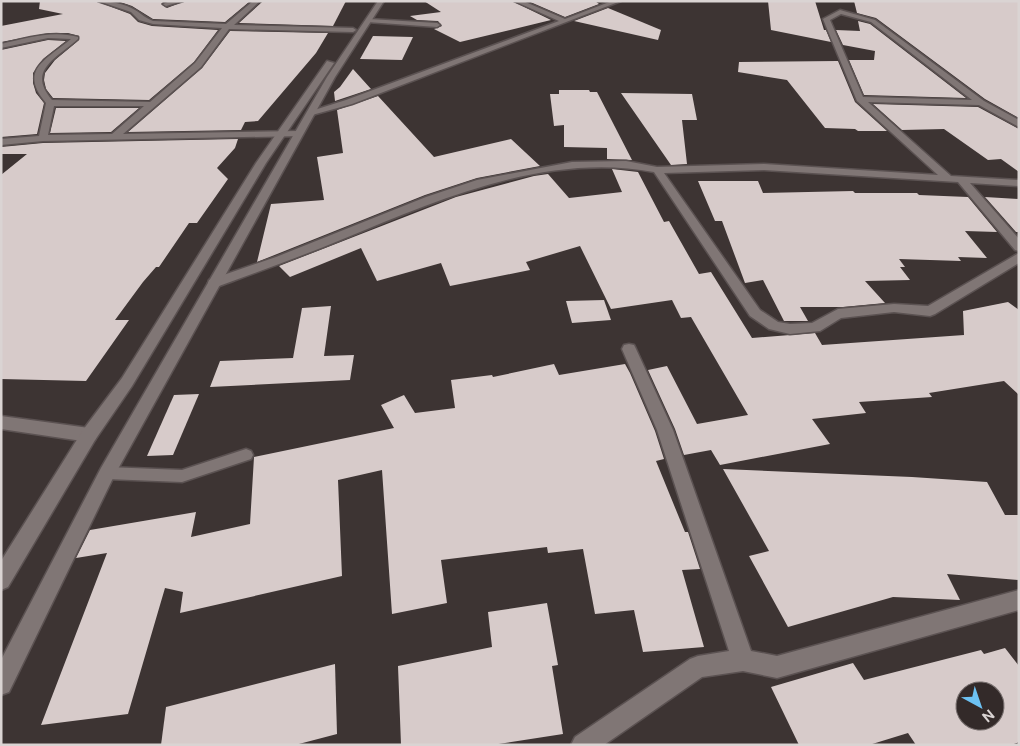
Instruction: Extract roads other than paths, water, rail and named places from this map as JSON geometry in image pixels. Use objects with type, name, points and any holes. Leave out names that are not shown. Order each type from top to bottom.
[{"type":"street","points":[[101,1],[133,11],[135,15],[154,22],[176,25],[226,28],[353,30]]},
{"type":"street","points":[[166,4],[180,1]]},
{"type":"street","points":[[114,136],[198,65],[226,28],[257,1]]},
{"type":"street","points":[[1,580],[88,435],[127,382],[281,134],[353,30],[370,1]]},
{"type":"street","points":[[1,684],[107,473],[331,77],[369,22],[381,1]]},
{"type":"street","points":[[517,1],[565,21]]},
{"type":"street","points":[[312,112],[349,102],[618,1]]},
{"type":"street","points":[[948,179],[860,99],[826,19],[840,9],[873,21],[981,103],[1019,124]]},
{"type":"street","points":[[369,22],[437,25]]},
{"type":"street","points":[[1,46],[46,37],[70,36],[76,38],[40,69],[37,76],[40,93],[50,103],[150,104]]},
{"type":"street","points":[[860,99],[981,103]]},
{"type":"street","points":[[44,138],[50,103]]},
{"type":"street","points":[[1,142],[44,138],[114,136],[298,134]]},
{"type":"street","points":[[214,283],[280,260],[430,199],[481,182],[572,165],[626,164],[657,170],[764,167],[1019,184]]},
{"type":"street","points":[[657,170],[755,313],[774,326],[790,329],[814,328],[838,314],[894,308],[930,311],[1003,269],[1019,257]]},
{"type":"street","points":[[962,180],[1019,247]]},
{"type":"street","points":[[629,348],[665,430],[743,660]]},
{"type":"street","points":[[1,422],[88,435]]},
{"type":"street","points":[[583,745],[698,667],[743,660],[777,667],[1019,600]]},
{"type":"lane","points":[[107,473],[182,476],[246,455]]}]
